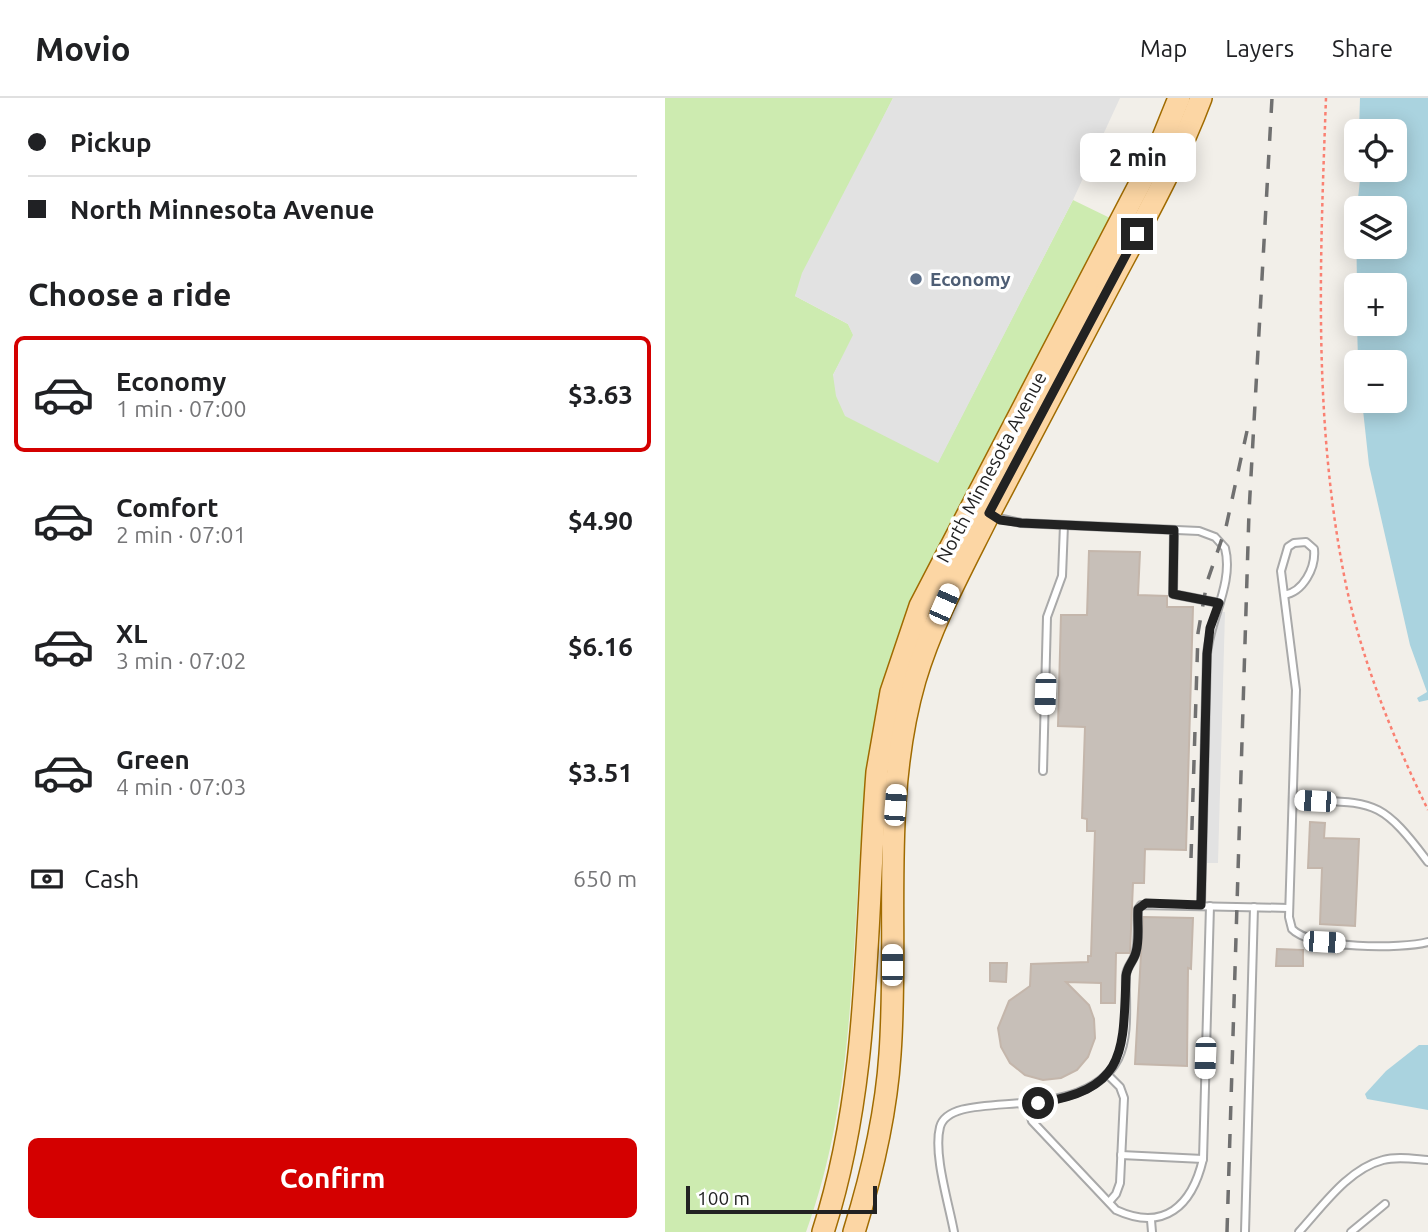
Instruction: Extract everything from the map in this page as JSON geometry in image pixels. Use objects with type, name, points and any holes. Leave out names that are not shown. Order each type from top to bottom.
[{"type":"main road","name":"North Minnesota Avenue","points":[[823,1232],[843,1166],[856,1099],[877,772],[884,721],[899,663],[935,574],[1137,190],[1179,98]]},
{"type":"main road","name":"North Minnesota Avenue","points":[[854,1232],[876,1155],[887,1091],[892,1007],[895,805],[902,740],[915,681],[952,587],[1165,179],[1201,98]]},
{"type":"lane","points":[[989,513],[1008,521],[1208,533],[1225,548],[1224,587],[1210,628],[1207,654],[1201,905]]},
{"type":"lane","points":[[1042,771],[1047,617],[1062,576],[1064,525]]},
{"type":"lane","points":[[1174,530],[1173,594],[1219,603]]},
{"type":"lane","points":[[1284,595],[1299,589],[1312,567],[1314,549],[1306,542],[1294,543],[1284,554],[1281,571],[1284,595],[1296,690],[1289,908],[1292,929],[1310,940],[1402,946],[1428,942]]},
{"type":"lane","points":[[1293,799],[1375,807],[1399,823],[1428,862]]},
{"type":"lane","points":[[954,1232],[939,1144],[942,1122],[946,1115],[964,1108],[1027,1104],[1077,1094],[1093,1087],[1107,1074],[1122,1046],[1126,973],[1136,951],[1138,909],[1146,903],[1289,908]]},
{"type":"lane","points":[[1027,1104],[1032,1121],[1116,1210],[1133,1218],[1151,1220],[1165,1217],[1180,1206],[1192,1192],[1202,1159],[1210,905]]},
{"type":"lane","points":[[1245,1232],[1254,907]]},
{"type":"lane","points":[[1107,1074],[1123,1093],[1119,1188],[1109,1202]]},
{"type":"lane","points":[[1121,1155],[1202,1159]]},
{"type":"lane","points":[[1299,1232],[1329,1199],[1364,1169],[1384,1160],[1428,1160]]},
{"type":"lane","points":[[1351,1232],[1385,1204]]},
{"type":"lane","points":[[1151,1220],[1152,1232]]},
{"type":"path","points":[[1326,98],[1319,319],[1324,435],[1332,498],[1345,582],[1356,623],[1395,738],[1428,810]]},
{"type":"green space","points":[[665,98],[893,98],[795,296],[848,324],[854,336],[833,375],[938,462],[1073,200],[1110,218],[914,600],[880,697],[865,794],[852,984],[838,1109],[825,1171],[806,1232],[665,1232]]},
{"type":"shaded area","name":"Economy","points":[[893,98],[1120,98],[1073,200],[938,463],[845,416],[836,396],[833,375],[853,335],[848,324],[795,296],[802,273]]},
{"type":"shaded area","points":[[1216,612],[1225,612],[1218,863],[1202,863],[1207,654]]},
{"type":"water","points":[[1360,98],[1428,98],[1428,700],[1419,702],[1417,698],[1427,692],[1410,645],[1369,465],[1363,413],[1407,413],[1407,350],[1358,350],[1357,336],[1407,336],[1407,273],[1357,273],[1356,259],[1407,259],[1407,196],[1358,196],[1360,182],[1407,182],[1407,119],[1359,119]]},
{"type":"water","points":[[1419,1045],[1428,1045],[1428,1110],[1367,1099],[1365,1094],[1386,1071]]},
{"type":"building","points":[[1089,551],[1140,552],[1138,595],[1167,596],[1167,607],[1193,607],[1186,850],[1145,849],[1144,883],[1133,883],[1130,953],[1116,953],[1115,1003],[1101,1003],[1101,983],[1066,982],[1089,1005],[1094,1019],[1095,1038],[1088,1057],[1077,1070],[1061,1078],[1043,1080],[1025,1075],[1010,1063],[1001,1047],[998,1028],[1009,1001],[1030,986],[1031,964],[1088,962],[1088,956],[1091,956],[1095,831],[1087,831],[1087,819],[1082,818],[1085,727],[1058,726],[1061,615],[1087,615]]},
{"type":"building","points":[[1310,822],[1325,823],[1324,838],[1359,839],[1355,926],[1320,924],[1322,868],[1308,868]]},
{"type":"building","points":[[1143,917],[1193,918],[1191,969],[1188,968],[1187,1066],[1135,1064]]},
{"type":"building","points":[[1277,949],[1303,950],[1303,966],[1276,966]]},
{"type":"building","points":[[990,963],[1007,963],[1006,982],[990,981]]},
{"type":"railway","points":[[1227,1232],[1249,512],[1272,98]]},
{"type":"railway","points":[[1191,858],[1198,633],[1207,582],[1226,527],[1247,431]]},
{"type":"place","name":"Economy","points":[[916,279]]},
{"type":"route","points":[[1038,1103],[1077,1094],[1093,1087],[1118,1059],[1125,1023],[1126,973],[1135,956],[1138,909],[1141,905],[1201,905],[1207,654],[1210,628],[1219,603],[1173,594],[1174,530],[1021,523],[1000,520],[989,513],[1137,234]]}]
